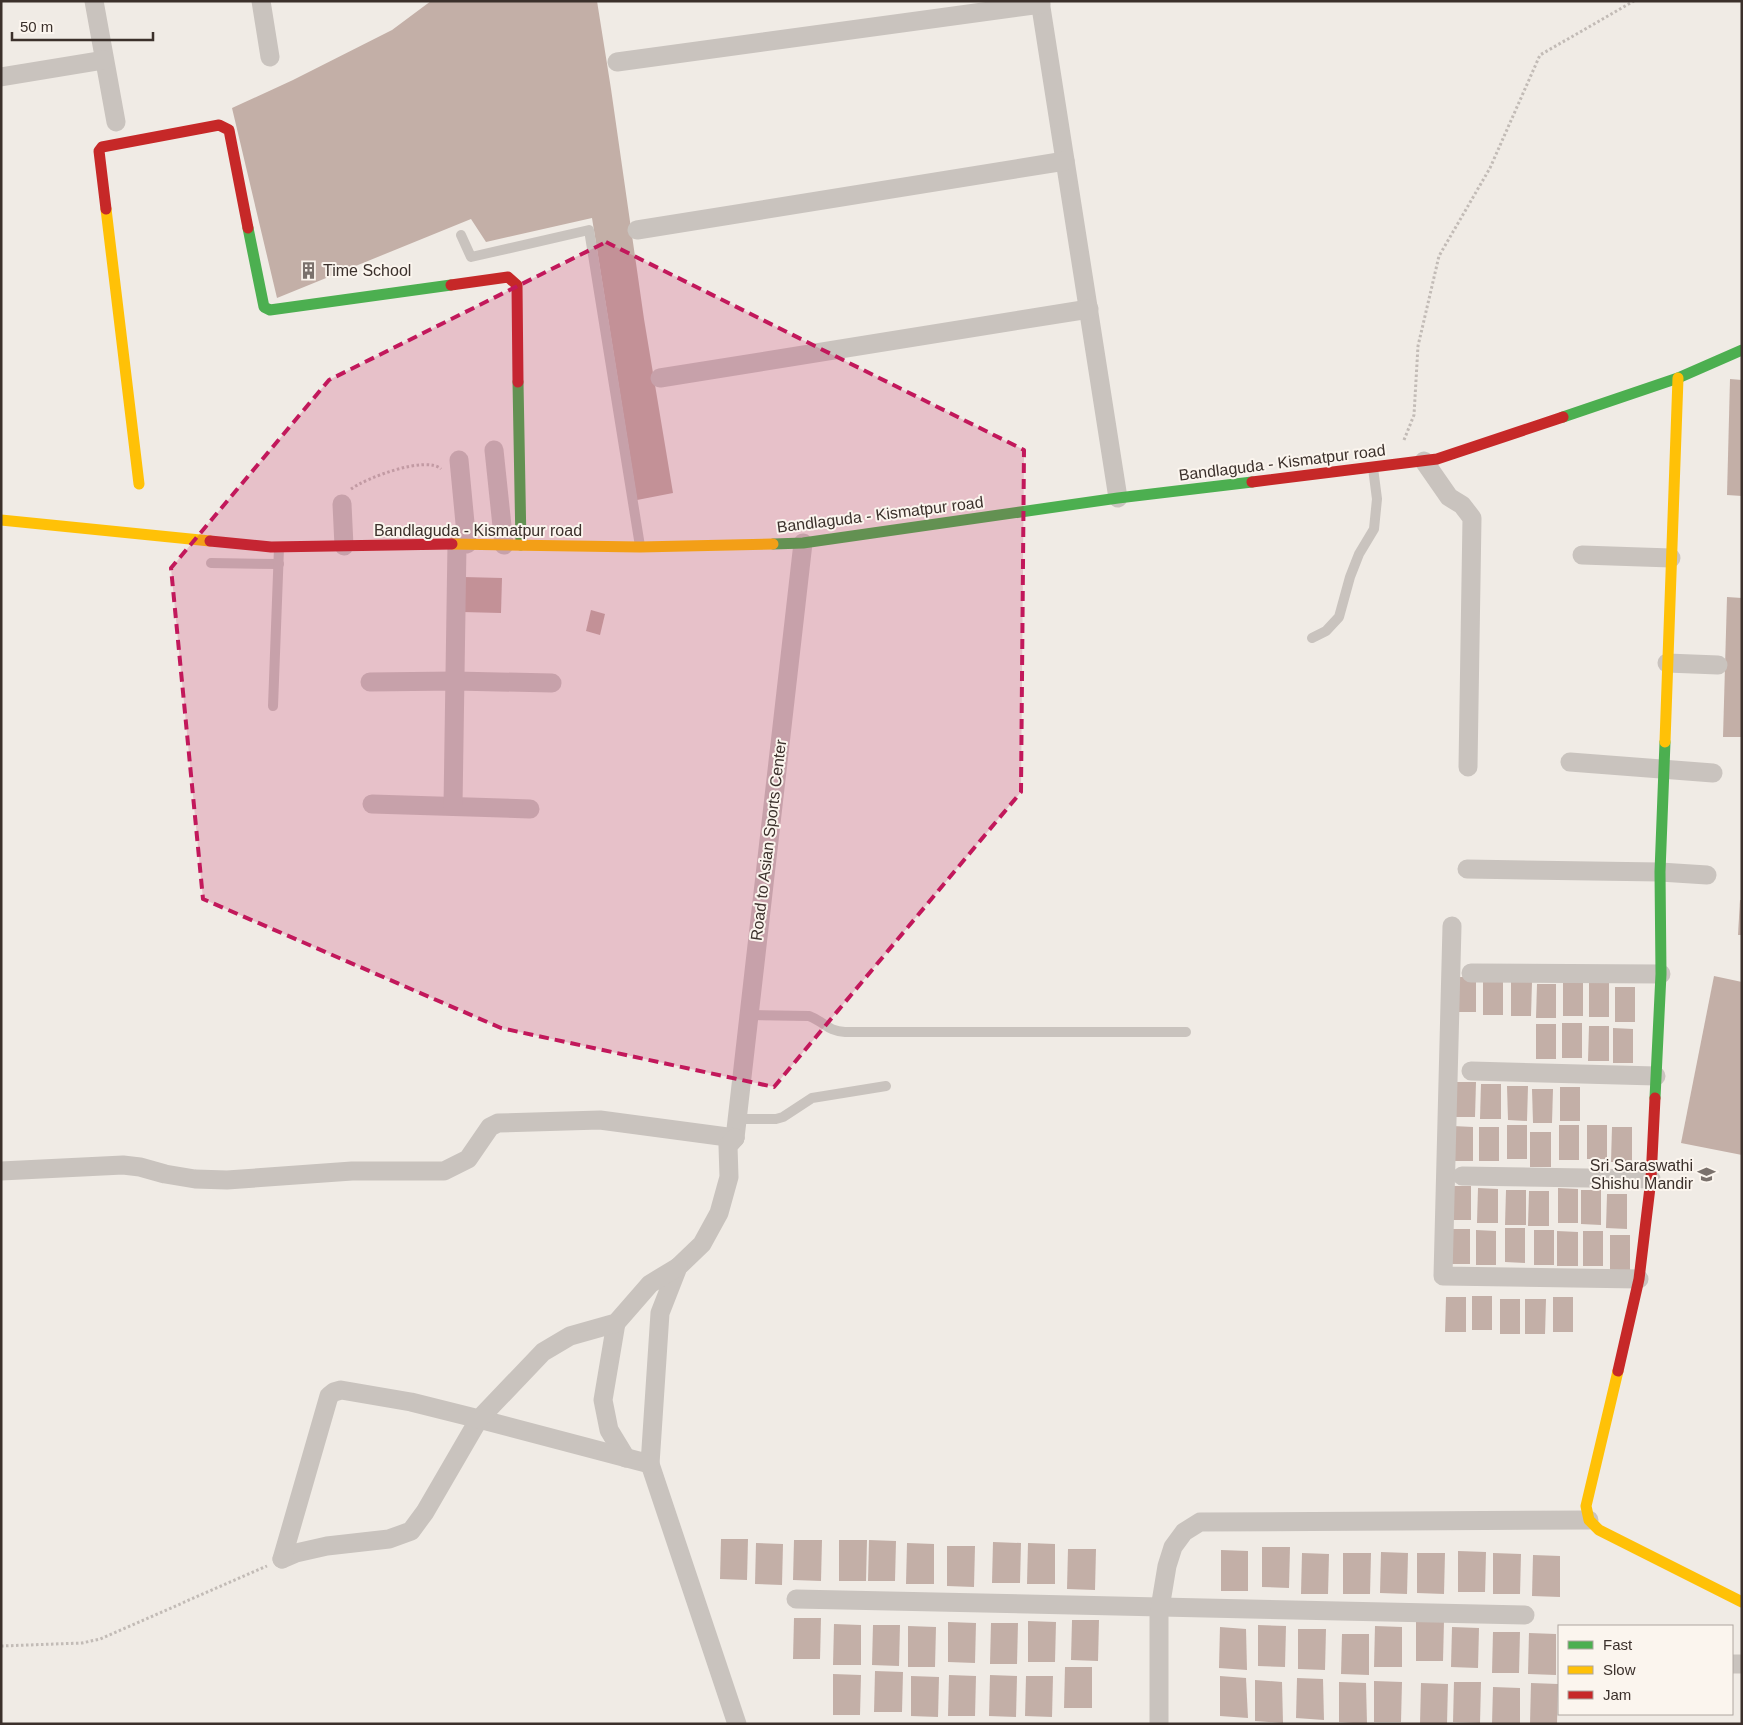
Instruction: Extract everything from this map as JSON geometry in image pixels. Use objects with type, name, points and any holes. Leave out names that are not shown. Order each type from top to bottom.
[{"type":"street","points":[[94,1],[116,122]]},
{"type":"street","points":[[261,1],[270,57]]},
{"type":"street","points":[[617,62],[1040,3],[1118,498]]},
{"type":"street","points":[[1,77],[104,60]]},
{"type":"street","points":[[139,484],[99,151],[102,147],[219,125],[229,130],[264,307],[270,310],[508,277],[514,281],[517,286],[512,545]]},
{"type":"street","points":[[637,230],[1065,161]]},
{"type":"street","points":[[660,378],[1089,309]]},
{"type":"street","name":"Bandlaguda - Kismatpur road","points":[[1,520],[280,547],[462,544],[640,547],[803,543],[1118,498],[1437,459],[1678,378],[1742,350]]},
{"type":"street","points":[[1678,378],[1660,872],[1661,974],[1652,1179],[1639,1279],[1586,1506],[1589,1520],[1600,1530],[1742,1602]]},
{"type":"street","points":[[494,450],[512,545]]},
{"type":"street","points":[[454,806],[455,682],[462,544],[459,460]]},
{"type":"street","points":[[1424,461],[1449,497],[1462,505],[1472,518],[1468,767]]},
{"type":"street","points":[[342,504],[344,546]]},
{"type":"street","name":"Road to Asian Sports Center","points":[[678,1267],[702,1244],[720,1212],[729,1177],[728,1146],[736,1128],[803,543]]},
{"type":"street","points":[[1582,555],[1671,558]]},
{"type":"street","points":[[1667,663],[1718,665]]},
{"type":"street","points":[[370,682],[552,683]]},
{"type":"street","points":[[1570,762],[1713,773]]},
{"type":"street","points":[[372,804],[530,810]]},
{"type":"street","points":[[1467,870],[1660,872],[1707,875]]},
{"type":"street","points":[[1452,926],[1442,1276],[1639,1279]]},
{"type":"street","points":[[1471,973],[1661,974]]},
{"type":"street","points":[[1471,1071],[1656,1076]]},
{"type":"street","points":[[1,1171],[122,1165],[140,1167],[188,1178],[227,1180],[352,1172],[444,1170],[468,1159],[490,1128],[498,1124],[600,1120],[736,1128]]},
{"type":"street","points":[[1462,1176],[1652,1179]]},
{"type":"street","points":[[626,1458],[609,1430],[603,1400],[616,1323],[650,1284],[678,1267]]},
{"type":"street","points":[[678,1267],[660,1313],[650,1464],[737,1724]]},
{"type":"street","points":[[282,1559],[296,1553],[327,1546],[389,1539],[411,1531],[425,1512],[479,1419],[543,1352],[570,1336],[616,1323]]},
{"type":"street","points":[[282,1559],[329,1396],[341,1390],[411,1402],[650,1464]]},
{"type":"street","points":[[1159,1724],[1160,1606],[1167,1566],[1173,1547],[1184,1532],[1200,1522],[1589,1520]]},
{"type":"street","points":[[796,1598],[1525,1615]]},
{"type":"lane","points":[[461,235],[471,257],[589,230],[640,547]]},
{"type":"lane","points":[[1312,638],[1326,631],[1339,617],[1356,562],[1374,529],[1376,499],[1373,467]]},
{"type":"lane","points":[[272,706],[280,547]]},
{"type":"lane","points":[[211,563],[279,564]]},
{"type":"lane","points":[[748,1014],[809,1016],[828,1028],[846,1032],[1186,1032]]},
{"type":"lane","points":[[736,1128],[783,1117],[812,1098],[886,1086]]},
{"type":"path","points":[[1395,464],[1414,415],[1418,346],[1439,256],[1490,168],[1540,56],[1634,1]]},
{"type":"path","points":[[342,504],[352,488],[373,478],[393,472],[428,464],[437,466],[443,474]]},
{"type":"path","points":[[1,1646],[82,1643],[100,1639],[282,1559]]},
{"type":"highlighted area","points":[[606,242],[1024,450],[1021,792],[774,1087],[501,1028],[203,899],[171,568],[329,380]]},
{"type":"building","name":"Time School","points":[[431,1],[597,1],[644,319],[673,493],[637,500],[592,218],[486,242],[471,219],[277,298],[232,108],[293,80],[392,30]]},
{"type":"building","points":[[1730,379],[1742,380],[1742,496],[1727,495]]},
{"type":"building","points":[[463,577],[502,578],[501,613],[462,612]]},
{"type":"building","points":[[1727,597],[1742,598],[1742,737],[1723,737]]},
{"type":"building","points":[[591,610],[605,614],[600,635],[586,631]]},
{"type":"building","points":[[1740,900],[1742,900],[1742,935],[1738,935]]},
{"type":"building","points":[[1714,976],[1742,982],[1742,1155],[1681,1143]]},
{"type":"building","points":[[1456,977],[1476,977],[1476,1012],[1456,1012]]},
{"type":"building","points":[[1483,980],[1503,981],[1503,1015],[1483,1015]]},
{"type":"building","points":[[1511,982],[1532,982],[1531,1016],[1511,1016]]},
{"type":"building","points":[[1563,982],[1583,982],[1583,1016],[1563,1016]]},
{"type":"building","points":[[1589,982],[1609,982],[1609,1017],[1589,1017]]},
{"type":"building","points":[[1537,984],[1556,984],[1556,1018],[1536,1018]]},
{"type":"building","points":[[1615,987],[1635,987],[1635,1022],[1615,1022]]},
{"type":"building","points":[[1562,1023],[1582,1023],[1582,1058],[1562,1058]]},
{"type":"building","points":[[1536,1024],[1556,1024],[1556,1059],[1536,1059]]},
{"type":"building","points":[[1589,1026],[1609,1026],[1609,1061],[1588,1061]]},
{"type":"building","points":[[1613,1028],[1633,1029],[1633,1063],[1613,1063]]},
{"type":"building","points":[[1455,1082],[1476,1082],[1475,1117],[1455,1117]]},
{"type":"building","points":[[1481,1084],[1501,1084],[1501,1119],[1480,1119]]},
{"type":"building","points":[[1507,1086],[1528,1086],[1527,1121],[1508,1120]]},
{"type":"building","points":[[1560,1087],[1580,1087],[1580,1121],[1560,1121]]},
{"type":"building","points":[[1532,1089],[1553,1089],[1552,1123],[1533,1123]]},
{"type":"building","points":[[1507,1125],[1527,1125],[1527,1159],[1507,1159]]},
{"type":"building","points":[[1559,1125],[1579,1125],[1579,1160],[1559,1160]]},
{"type":"building","points":[[1587,1125],[1607,1125],[1607,1159],[1587,1159]]},
{"type":"building","points":[[1453,1126],[1473,1127],[1473,1161],[1453,1161]]},
{"type":"building","points":[[1479,1127],[1499,1127],[1499,1161],[1479,1161]]},
{"type":"building","points":[[1612,1127],[1632,1127],[1632,1162],[1611,1162]]},
{"type":"building","points":[[1530,1132],[1551,1132],[1551,1167],[1530,1167]]},
{"type":"building","points":[[1451,1186],[1471,1186],[1471,1220],[1451,1220]]},
{"type":"building","points":[[1478,1188],[1498,1189],[1498,1223],[1477,1223]]},
{"type":"building","points":[[1558,1188],[1578,1189],[1578,1223],[1558,1223]]},
{"type":"building","points":[[1506,1190],[1526,1190],[1526,1225],[1505,1225]]},
{"type":"building","points":[[1581,1190],[1601,1190],[1601,1225],[1581,1224]]},
{"type":"building","points":[[1529,1191],[1549,1191],[1549,1226],[1528,1226]]},
{"type":"building","points":[[1607,1194],[1627,1194],[1627,1229],[1606,1228]]},
{"type":"building","points":[[1505,1228],[1525,1228],[1525,1263],[1505,1262]]},
{"type":"building","points":[[1450,1229],[1470,1229],[1470,1264],[1450,1264]]},
{"type":"building","points":[[1476,1230],[1496,1231],[1496,1265],[1476,1265]]},
{"type":"building","points":[[1534,1230],[1554,1230],[1554,1265],[1534,1265]]},
{"type":"building","points":[[1557,1231],[1578,1232],[1578,1266],[1557,1266]]},
{"type":"building","points":[[1583,1231],[1603,1231],[1603,1266],[1583,1266]]},
{"type":"building","points":[[1610,1235],[1630,1235],[1630,1270],[1610,1270]]},
{"type":"building","points":[[1472,1296],[1492,1296],[1492,1330],[1472,1330]]},
{"type":"building","points":[[1446,1297],[1466,1297],[1466,1332],[1445,1332]]},
{"type":"building","points":[[1553,1297],[1573,1297],[1573,1332],[1553,1332]]},
{"type":"building","points":[[1500,1299],[1520,1299],[1520,1334],[1500,1334]]},
{"type":"building","points":[[1525,1299],[1546,1299],[1545,1334],[1525,1334]]},
{"type":"building","points":[[721,1539],[748,1539],[747,1580],[720,1579]]},
{"type":"building","points":[[794,1540],[822,1540],[821,1581],[793,1580]]},
{"type":"building","points":[[839,1540],[867,1540],[866,1581],[839,1581]]},
{"type":"building","points":[[869,1540],[896,1541],[895,1581],[868,1581]]},
{"type":"building","points":[[993,1542],[1021,1543],[1020,1583],[992,1583]]},
{"type":"building","points":[[756,1543],[783,1544],[782,1585],[755,1584]]},
{"type":"building","points":[[907,1543],[934,1544],[934,1584],[906,1584]]},
{"type":"building","points":[[1028,1543],[1055,1544],[1055,1584],[1027,1584]]},
{"type":"building","points":[[947,1546],[975,1546],[974,1587],[947,1586]]},
{"type":"building","points":[[1262,1547],[1290,1547],[1289,1588],[1262,1587]]},
{"type":"building","points":[[1068,1549],[1096,1549],[1095,1590],[1067,1589]]},
{"type":"building","points":[[1221,1550],[1248,1551],[1248,1591],[1221,1591]]},
{"type":"building","points":[[1458,1551],[1486,1552],[1485,1592],[1458,1592]]},
{"type":"building","points":[[1381,1552],[1408,1553],[1407,1594],[1380,1593]]},
{"type":"building","points":[[1302,1553],[1329,1554],[1328,1594],[1301,1594]]},
{"type":"building","points":[[1343,1553],[1371,1553],[1370,1594],[1343,1594]]},
{"type":"building","points":[[1417,1553],[1445,1553],[1444,1594],[1417,1593]]},
{"type":"building","points":[[1493,1553],[1521,1554],[1520,1594],[1493,1594]]},
{"type":"building","points":[[1533,1555],[1560,1556],[1560,1597],[1532,1596]]},
{"type":"building","points":[[794,1618],[821,1618],[820,1659],[793,1659]]},
{"type":"building","points":[[1072,1620],[1099,1620],[1098,1661],[1071,1660]]},
{"type":"building","points":[[1416,1620],[1444,1621],[1443,1661],[1416,1661]]},
{"type":"building","points":[[1028,1621],[1056,1622],[1055,1662],[1028,1662]]},
{"type":"building","points":[[948,1622],[976,1623],[975,1663],[948,1662]]},
{"type":"building","points":[[991,1623],[1018,1623],[1017,1664],[990,1664]]},
{"type":"building","points":[[834,1624],[861,1625],[861,1665],[833,1665]]},
{"type":"building","points":[[873,1625],[900,1625],[899,1666],[872,1665]]},
{"type":"building","points":[[1258,1625],[1286,1626],[1285,1667],[1258,1666]]},
{"type":"building","points":[[908,1626],[936,1627],[935,1667],[908,1667]]},
{"type":"building","points":[[1375,1626],[1402,1627],[1402,1667],[1374,1667]]},
{"type":"building","points":[[1220,1627],[1246,1629],[1247,1670],[1219,1668]]},
{"type":"building","points":[[1452,1627],[1479,1628],[1478,1668],[1451,1667]]},
{"type":"building","points":[[1298,1629],[1326,1629],[1325,1670],[1298,1669]]},
{"type":"building","points":[[1493,1632],[1520,1632],[1519,1673],[1492,1673]]},
{"type":"building","points":[[1529,1633],[1556,1634],[1556,1675],[1528,1674]]},
{"type":"building","points":[[1342,1634],[1369,1634],[1369,1675],[1341,1674]]},
{"type":"building","points":[[1065,1667],[1092,1667],[1092,1708],[1064,1708]]},
{"type":"building","points":[[875,1671],[903,1672],[902,1712],[874,1712]]},
{"type":"building","points":[[833,1674],[861,1675],[860,1715],[833,1715]]},
{"type":"building","points":[[949,1675],[976,1676],[975,1716],[948,1716]]},
{"type":"building","points":[[990,1675],[1017,1676],[1016,1717],[989,1716]]},
{"type":"building","points":[[911,1676],[939,1677],[938,1717],[911,1716]]},
{"type":"building","points":[[1026,1676],[1053,1676],[1052,1717],[1025,1716]]},
{"type":"building","points":[[1220,1676],[1246,1678],[1248,1718],[1220,1716]]},
{"type":"building","points":[[1297,1678],[1323,1679],[1324,1720],[1296,1718]]},
{"type":"building","points":[[1255,1680],[1282,1682],[1283,1723],[1255,1721]]},
{"type":"building","points":[[1374,1681],[1402,1682],[1401,1722],[1374,1722]]},
{"type":"building","points":[[1339,1682],[1366,1683],[1367,1724],[1339,1722]]},
{"type":"building","points":[[1454,1682],[1481,1682],[1480,1723],[1453,1722]]},
{"type":"building","points":[[1421,1683],[1448,1684],[1447,1724],[1420,1724]]},
{"type":"building","points":[[1531,1683],[1558,1684],[1557,1724],[1530,1724]]},
{"type":"building","points":[[1493,1687],[1520,1688],[1520,1724],[1492,1724]]},
{"type":"traffic: fast","points":[[248,228],[264,307],[270,310],[451,285]]},
{"type":"traffic: fast","points":[[1563,417],[1678,378],[1742,350]]},
{"type":"traffic: fast","points":[[518,382],[521,545]]},
{"type":"traffic: fast","points":[[773,544],[803,543],[1118,498],[1252,482]]},
{"type":"traffic: fast","points":[[1655,1098],[1661,974],[1660,872],[1665,742]]},
{"type":"traffic: slow","points":[[106,209],[139,484]]},
{"type":"traffic: slow","points":[[1665,742],[1678,378]]},
{"type":"traffic: slow","points":[[1,520],[210,541]]},
{"type":"traffic: slow","points":[[452,544],[640,547],[773,544]]},
{"type":"traffic: slow","points":[[1618,1371],[1586,1506],[1589,1520],[1599,1530],[1742,1602]]},
{"type":"traffic: jam","points":[[106,209],[99,151],[102,147],[219,125],[229,130],[248,228]]},
{"type":"traffic: jam","points":[[451,285],[508,277],[517,285],[518,382]]},
{"type":"traffic: jam","points":[[1252,482],[1437,459],[1563,417]]},
{"type":"traffic: jam","points":[[210,541],[271,547],[452,544]]},
{"type":"traffic: jam","points":[[1618,1371],[1639,1279],[1651,1179],[1655,1098]]},
{"type":"place","name":"Time School","points":[[309,270]]},
{"type":"place","name":"Sri Saraswathi Shishu Mandir","points":[[1707,1174]]}]
